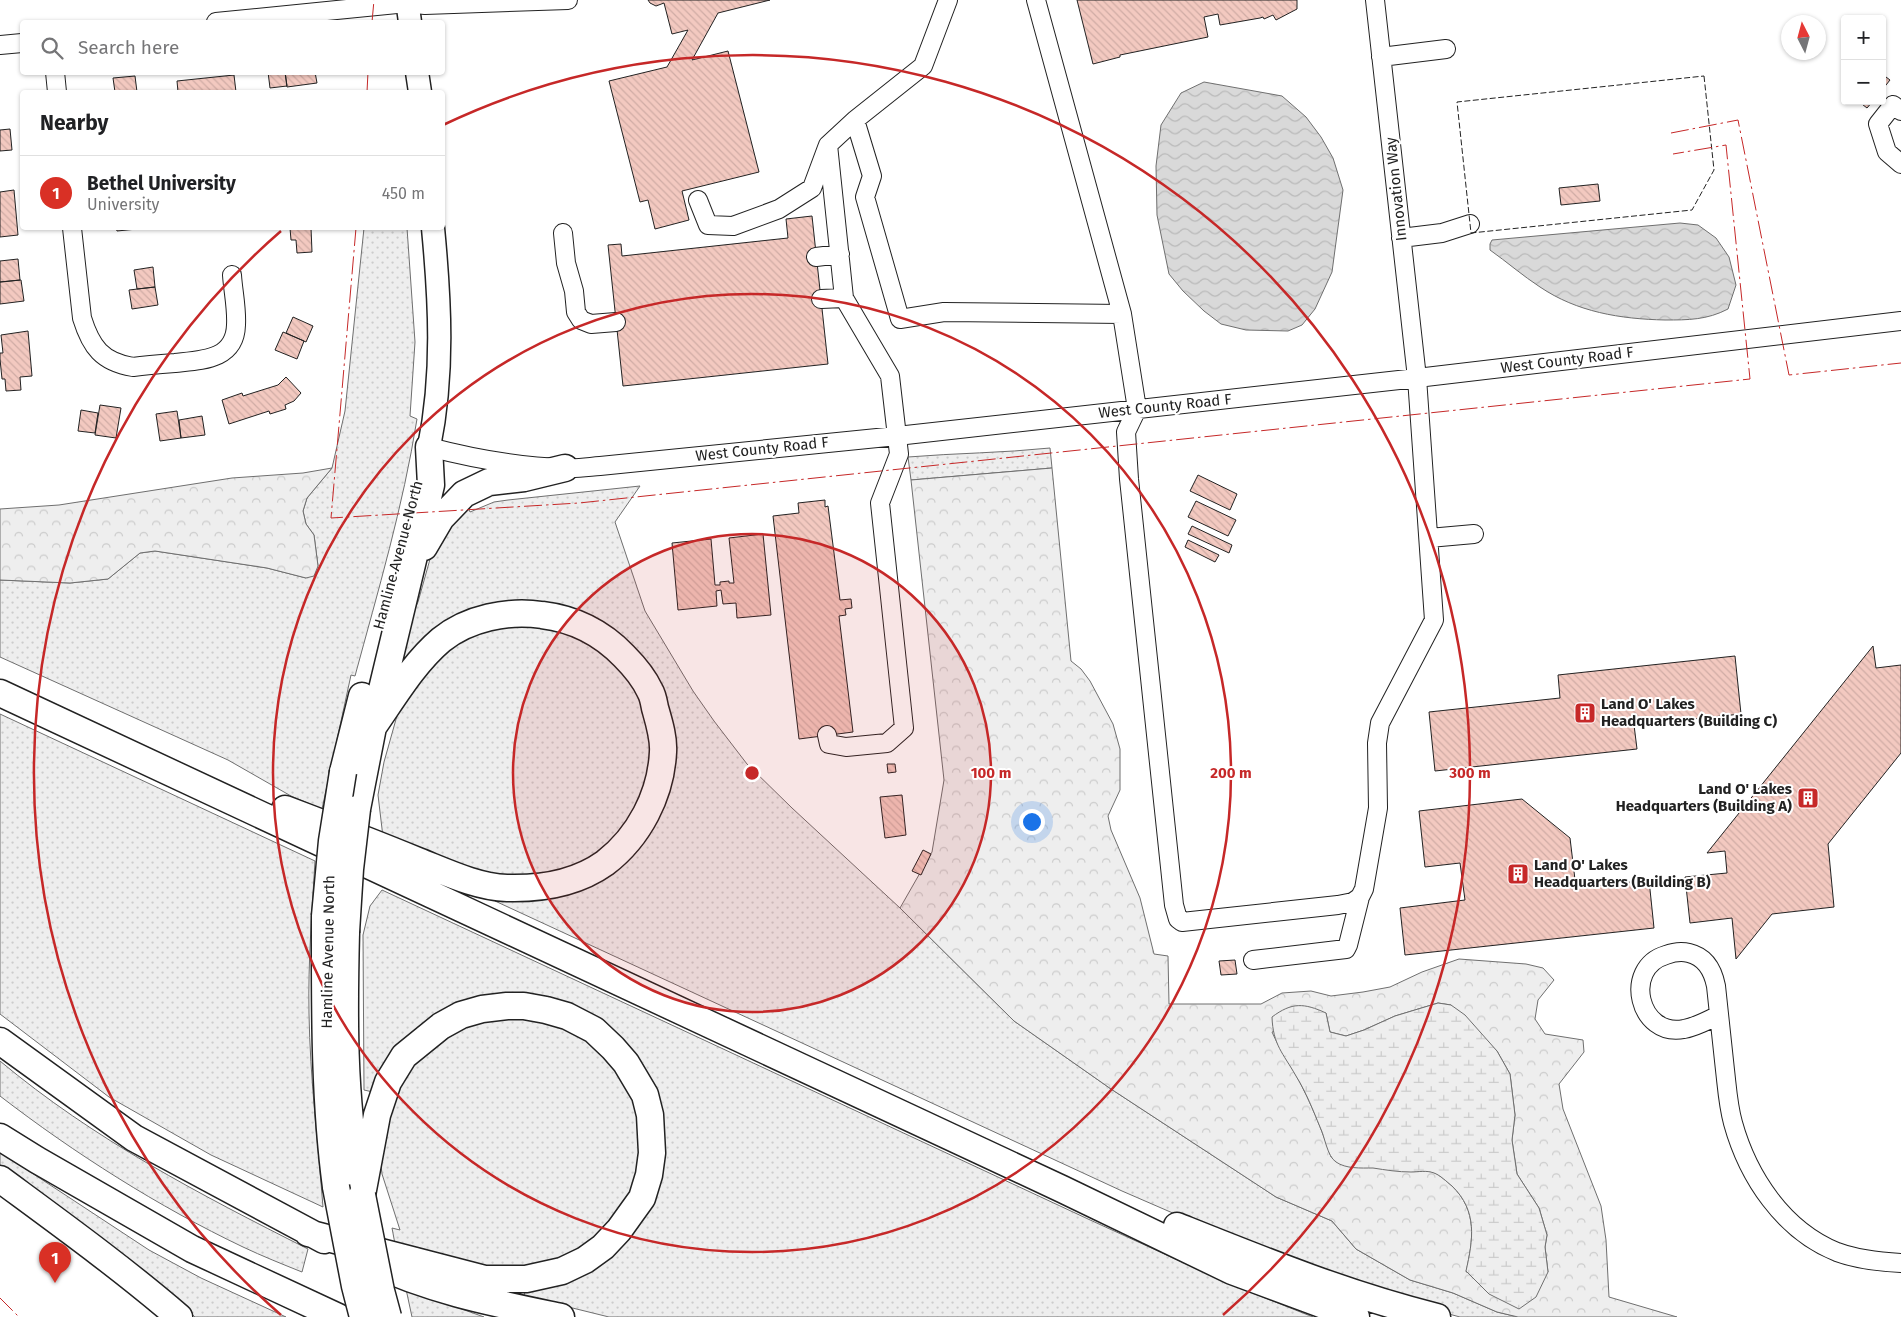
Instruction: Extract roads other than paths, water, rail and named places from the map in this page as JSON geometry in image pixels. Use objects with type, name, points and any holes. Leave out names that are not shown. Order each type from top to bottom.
[{"type":"highway","name":"Hamline Avenue North","points":[[388,1317],[381,1291],[353,1149],[347,1084],[344,1017],[346,932],[350,869],[357,809],[373,727],[431,485],[429,447]]},
{"type":"highway","name":"Hamline Avenue North","points":[[363,1317],[355,1286],[336,1187],[332,1153],[324,1012],[326,916],[332,841],[343,772],[415,483],[429,447]]},
{"type":"highway","points":[[412,567],[441,518],[464,494],[489,482],[524,478],[565,468]]},
{"type":"highway","points":[[54,718],[469,881],[505,888],[543,887],[573,879],[604,863],[629,840],[647,813],[659,782],[663,751],[660,723],[650,691],[634,666],[612,643],[586,626],[559,617],[525,612],[498,616],[466,625],[443,638],[423,656],[373,727]]},
{"type":"highway","points":[[0,693],[1062,1189],[1232,1271],[1356,1317]]},
{"type":"highway","points":[[308,1233],[484,1279],[526,1279],[562,1271],[584,1260],[603,1247],[620,1230],[642,1198],[649,1175],[652,1153],[650,1115],[645,1096],[626,1063],[613,1048],[594,1030],[567,1016],[531,1007],[507,1006],[482,1009],[461,1015],[441,1026],[404,1056],[388,1082],[377,1115],[362,1194]]},
{"type":"highway","points":[[0,1041],[134,1138],[308,1233],[400,1276],[462,1296],[561,1317]]},
{"type":"highway","points":[[0,1124],[57,1172]]},
{"type":"highway","points":[[0,1138],[192,1248],[338,1317]]},
{"type":"highway","points":[[0,1179],[89,1244],[179,1317]]},
{"type":"highway","points":[[1062,1189],[1119,1204],[1341,1289],[1437,1317]]},
{"type":"main road","points":[[417,75],[420,90]]},
{"type":"main road","name":"Hamline Avenue North","points":[[429,447],[436,415],[440,325],[433,230]]},
{"type":"street","points":[[243,20],[408,8],[426,5],[568,0]]},
{"type":"street","points":[[698,200],[708,224],[733,226],[779,209],[812,188],[828,145],[855,120],[922,66],[948,0]]},
{"type":"street","points":[[1036,0],[1122,314],[1137,409],[1126,432],[1129,479],[1164,821],[1174,905],[1178,918],[1182,922],[1338,905],[1353,902],[1360,897]]},
{"type":"street","name":"Innovation Way","points":[[1253,960],[1346,949],[1366,882],[1378,808],[1377,743],[1380,723],[1434,620],[1417,378],[1375,0]]},
{"type":"street","points":[[0,45],[20,43]]},
{"type":"street","points":[[1381,57],[1446,49]]},
{"type":"street","points":[[55,75],[57,90]]},
{"type":"street","points":[[1901,112],[1893,105],[1878,124],[1887,152],[1901,164]]},
{"type":"street","points":[[855,120],[872,176],[865,197],[900,319],[944,312],[1122,314]]},
{"type":"street","points":[[827,736],[829,744],[846,747],[887,742],[904,728],[880,503],[899,454],[890,376],[844,298],[828,145]]},
{"type":"street","points":[[1401,238],[1442,232],[1470,224]]},
{"type":"street","points":[[72,230],[82,318],[86,331],[94,347],[108,360],[121,365],[133,367],[206,360],[218,356],[226,350],[232,342],[236,326],[232,275]]},
{"type":"street","points":[[563,233],[566,262],[574,291],[576,312],[581,320],[591,324],[616,322]]},
{"type":"street","points":[[816,257],[840,254]]},
{"type":"street","points":[[821,299],[844,298]]},
{"type":"street","name":"West County Road F","points":[[429,447],[460,455],[565,468],[600,466],[897,436],[1417,378],[1901,321]]},
{"type":"street","points":[[1429,538],[1474,534]]},
{"type":"street","points":[[1719,1015],[1682,1030],[1667,1028],[1653,1022],[1644,1009],[1639,994],[1641,979],[1650,965],[1661,956],[1677,952],[1697,956],[1713,972],[1719,1015],[1728,1101],[1732,1122],[1750,1168],[1765,1195],[1785,1216],[1811,1237],[1837,1252],[1901,1263]]},
{"type":"water","points":[[1204,82],[1282,96],[1306,117],[1321,137],[1333,158],[1343,190],[1332,272],[1315,309],[1302,325],[1288,331],[1246,330],[1221,324],[1183,291],[1169,274],[1157,215],[1156,166],[1161,125],[1181,93]]},
{"type":"water","points":[[1680,223],[1698,225],[1716,238],[1729,257],[1736,285],[1728,309],[1720,313],[1697,319],[1665,320],[1615,316],[1584,308],[1554,296],[1490,250],[1492,240]]},
{"type":"place","name":"Land O' Lakes Headquarters (Building C)","points":[[1585,713]]},
{"type":"place","name":"Land O' Lakes Headquarters (Building A)","points":[[1808,798]]},
{"type":"place","name":"Land O' Lakes Headquarters (Building B)","points":[[1518,874]]},
{"type":"place","name":"Bethel University","points":[[55,1283]]}]
